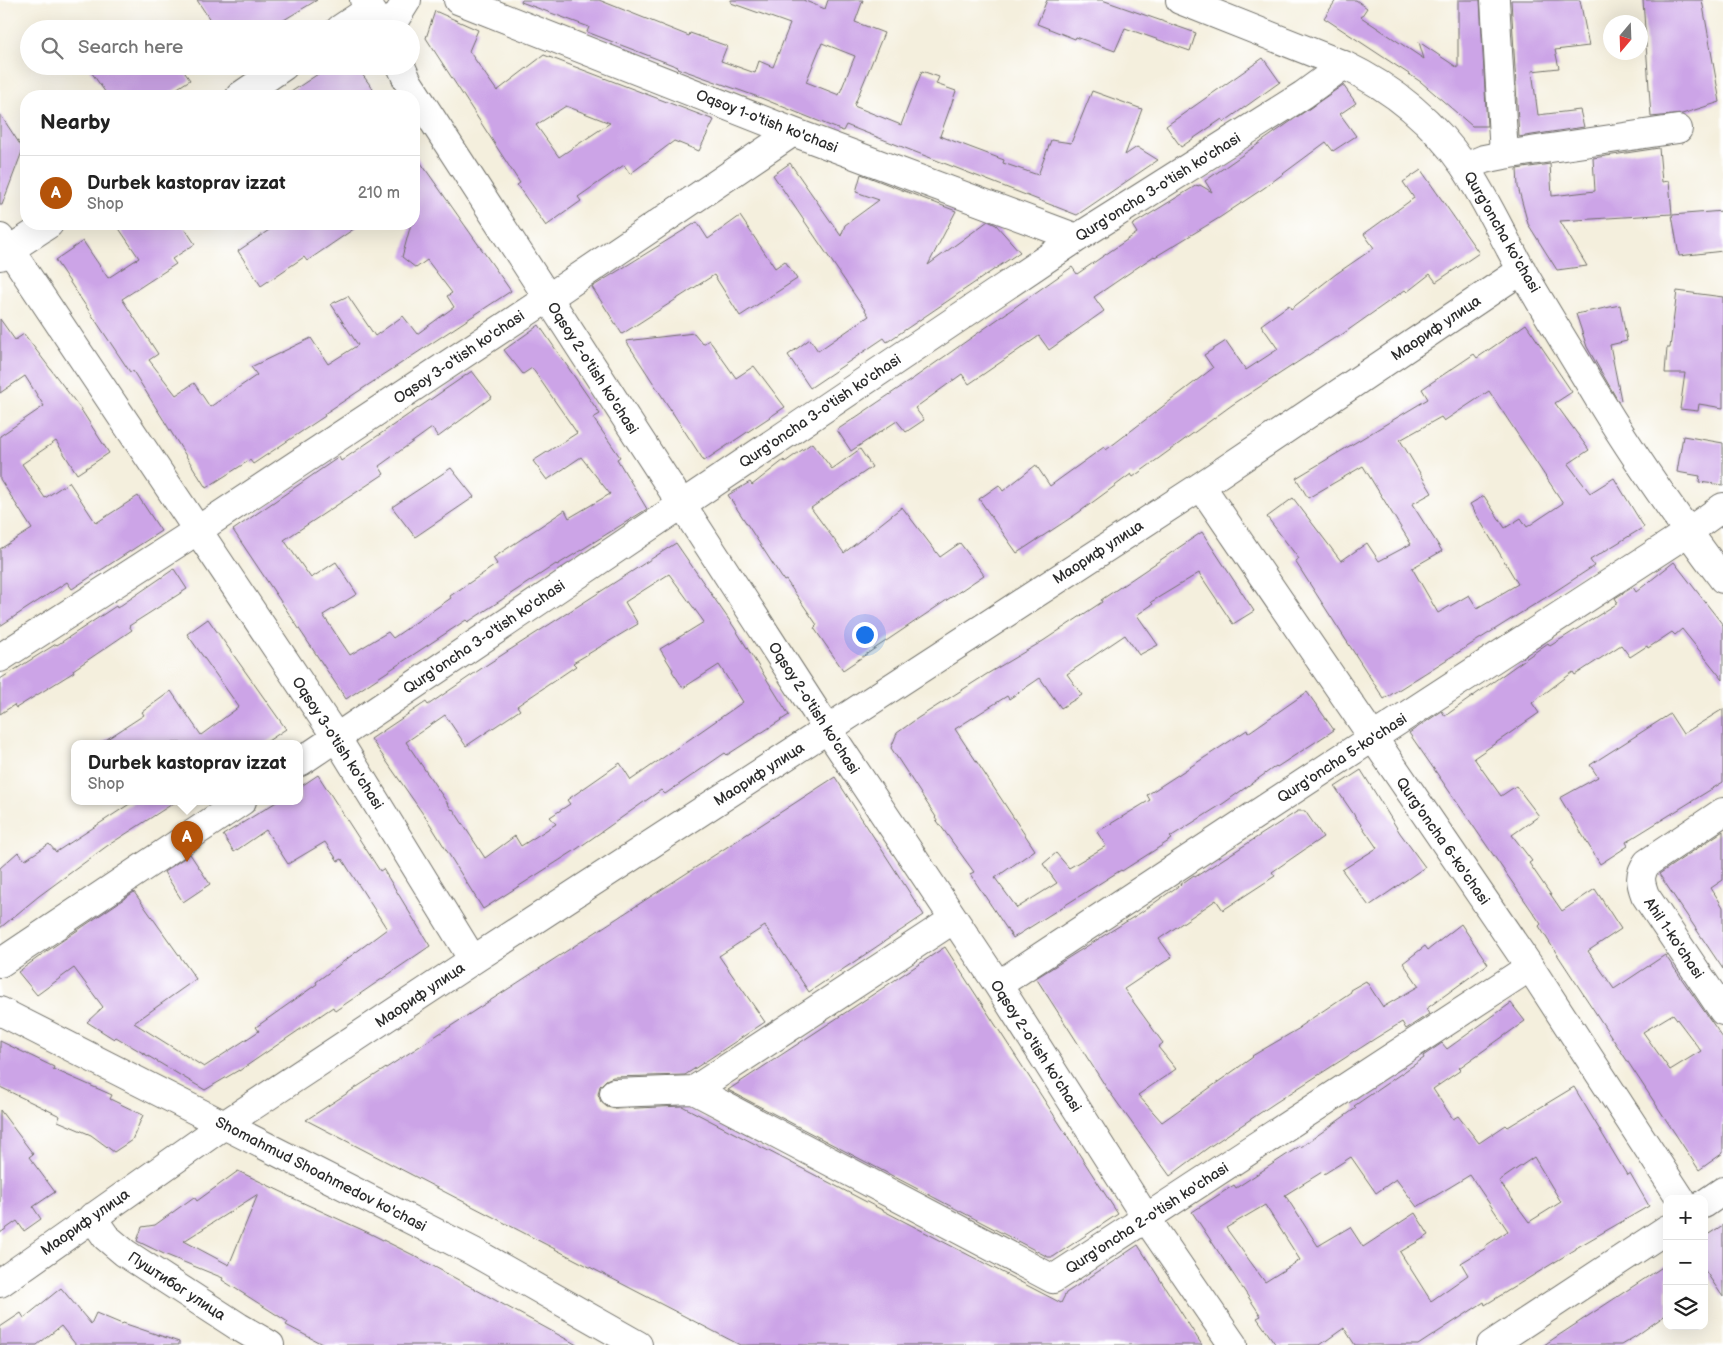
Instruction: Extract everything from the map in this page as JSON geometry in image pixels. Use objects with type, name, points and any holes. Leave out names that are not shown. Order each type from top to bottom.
[{"type":"street","points":[[395,20],[408,0]]},
{"type":"street","name":"Oqsoy 1-o'tish ko'chasi","points":[[458,0],[793,132],[1077,238]]},
{"type":"street","name":"Qurg'oncha ko'chasi","points":[[1180,0],[1344,65],[1389,90],[1411,107],[1449,146],[1465,167],[1522,270],[1611,419],[1688,532],[1723,579]]},
{"type":"street","points":[[1495,0],[1504,155]]},
{"type":"street","points":[[358,20],[372,13]]},
{"type":"street","name":"Qurg'oncha 3-o'tish ko'chasi","points":[[303,760],[1077,238],[1303,95],[1344,65]]},
{"type":"street","points":[[249,90],[271,75]]},
{"type":"street","name":"Oqsoy 2-o'tish ko'chasi","points":[[405,75],[413,90]]},
{"type":"street","name":"Oqsoy 2-o'tish ko'chasi","points":[[420,101],[828,730],[998,985],[1146,1218],[1233,1345]]},
{"type":"street","points":[[1465,167],[1484,159],[1504,155],[1678,129]]},
{"type":"street","name":"Oqsoy 3-o'tish ko'chasi","points":[[0,658],[198,530],[548,298],[793,132]]},
{"type":"street","points":[[3,248],[38,230]]},
{"type":"street","name":"Oqsoy 3-o'tish ko'chasi","points":[[3,248],[198,530],[336,738],[473,960]]},
{"type":"street","name":"Маориф улица","points":[[0,1283],[224,1125],[473,960],[1201,486],[1522,270]]},
{"type":"street","name":"Qurg'oncha 6-ko'chasi","points":[[1201,486],[1530,967],[1678,1195]]},
{"type":"street","name":"Qurg'oncha 5-ko'chasi","points":[[998,985],[1688,532],[1723,506]]},
{"type":"street","points":[[0,963],[236,805]]},
{"type":"street","name":"Ahil 1-ko'chasi","points":[[1723,812],[1647,863],[1641,872],[1641,878],[1645,894],[1653,907],[1723,1010]]},
{"type":"street","points":[[614,1093],[694,1090],[954,919]]},
{"type":"street","name":"Qurg'oncha 2-o'tish ko'chasi","points":[[694,1090],[1053,1279],[1530,967]]},
{"type":"street","name":"Shomahmud Shoahmedov ko'chasi","points":[[0,1010],[474,1252],[638,1345]]},
{"type":"street","points":[[1708,1201],[1723,1191]]},
{"type":"street","name":"Пуштибог улица","points":[[92,1217],[106,1236],[125,1253],[270,1345]]},
{"type":"street","points":[[1491,1345],[1663,1232]]},
{"type":"building","points":[[197,0],[317,0],[284,20],[210,20]]},
{"type":"building","points":[[522,0],[599,0],[689,36],[690,33],[727,46],[721,61],[755,73],[759,61],[773,67],[790,24],[731,3],[731,0],[803,0],[825,9],[828,0],[863,0],[855,22],[884,33],[854,106],[901,125],[922,71],[939,77],[936,84],[956,91],[940,136],[1004,160],[1003,163],[1038,175],[1051,140],[1071,143],[1092,91],[1142,109],[1125,155],[1137,147],[1158,160],[1077,215],[846,125],[843,131],[761,98],[677,68],[587,32],[589,27],[521,2]],"holes":[[[822,43],[855,56],[839,95],[806,82]]]},
{"type":"building","points":[[1047,0],[1102,0],[1196,33],[1190,51],[1125,28],[1115,51],[1076,37],[1075,39],[1037,24]]},
{"type":"building","points":[[1336,0],[1356,0],[1367,8],[1361,17],[1424,59],[1419,42],[1458,68],[1458,0],[1480,0],[1487,126],[1472,126],[1421,82],[1324,18]]},
{"type":"building","points":[[1511,0],[1580,0],[1589,46],[1555,50],[1559,68],[1532,71],[1538,115],[1580,110],[1584,127],[1519,137]]},
{"type":"building","points":[[1643,0],[1702,0],[1720,102],[1682,114],[1651,117],[1647,60],[1648,15],[1644,15]]},
{"type":"building","points":[[435,11],[478,30],[469,51],[497,91],[544,55],[714,120],[699,151],[674,141],[630,174],[624,165],[578,197],[581,201],[546,226],[517,185],[520,183],[426,38]],"holes":[[[566,106],[610,123],[559,157],[536,125]]]},
{"type":"building","points":[[1263,58],[1280,82],[1224,122],[1222,119],[1181,147],[1166,126]]},
{"type":"building","points":[[93,75],[186,75],[190,80],[174,90],[104,90]]},
{"type":"building","points":[[316,75],[363,75],[373,89],[371,90],[294,90]]},
{"type":"building","points":[[1343,85],[1356,103],[1340,114],[1356,136],[1333,151],[1326,142],[1264,188],[1219,218],[1154,256],[1094,297],[1104,311],[1049,350],[1039,336],[969,384],[962,374],[915,408],[924,420],[906,432],[897,421],[851,451],[837,430],[1072,267],[1077,274],[1137,233],[1132,225],[1197,185],[1212,192],[1205,181]]},
{"type":"building","points":[[0,114],[20,144],[20,157],[2,205],[0,205]]},
{"type":"building","points":[[1659,148],[1662,182],[1669,181],[1672,214],[1560,221],[1587,266],[1557,270],[1528,224],[1518,187],[1517,169],[1550,164],[1552,196],[1595,191],[1593,158]]},
{"type":"building","points":[[420,162],[511,291],[324,414],[325,416],[253,464],[250,460],[206,488],[133,371],[130,372],[55,260],[83,241],[108,278],[139,258],[120,230],[186,230],[195,244],[172,259],[176,264],[122,299],[158,354],[149,360],[176,395],[194,383],[210,407],[257,375],[251,367],[311,338],[328,364],[358,345],[331,304],[348,296],[375,336],[403,316],[417,334],[454,307],[447,296],[452,293],[427,260],[416,268],[402,257],[409,230],[420,230]]},
{"type":"building","points":[[790,163],[841,236],[845,225],[879,200],[856,192],[861,174],[956,211],[928,265],[988,221],[996,225],[1020,252],[887,342],[884,338],[810,388],[788,355],[810,339],[818,351],[869,316],[773,175]]},
{"type":"building","points":[[1421,170],[1479,253],[1436,282],[1430,274],[1407,292],[1405,290],[1337,338],[1232,405],[1133,477],[1131,474],[1078,513],[1017,553],[979,499],[999,485],[1003,491],[1036,465],[1050,486],[1104,447],[1106,450],[1213,368],[1204,355],[1226,341],[1246,370],[1278,349],[1261,325],[1289,305],[1291,309],[1336,274],[1374,248],[1364,234],[1414,198],[1403,182]]},
{"type":"building","points":[[1723,211],[1723,251],[1679,256],[1672,215]]},
{"type":"building","points":[[740,216],[775,268],[785,261],[797,279],[740,316],[714,275],[622,334],[592,287],[697,222],[708,239]]},
{"type":"building","points":[[269,230],[352,230],[307,261],[304,257],[261,286],[238,251]]},
{"type":"building","points":[[1677,291],[1723,297],[1723,408],[1699,404],[1698,411],[1680,409],[1685,373],[1665,373],[1667,348],[1670,348]]},
{"type":"building","points":[[1620,305],[1627,341],[1610,345],[1621,400],[1618,401],[1587,347],[1576,314]]},
{"type":"building","points":[[0,319],[15,340],[24,334],[80,408],[109,453],[77,474],[56,441],[22,464],[45,498],[69,482],[96,523],[138,496],[161,531],[72,589],[67,582],[0,626],[0,549],[32,529],[0,479],[0,436],[44,406],[25,376],[0,393]]},
{"type":"building","points":[[1526,324],[1572,392],[1555,403],[1589,450],[1568,464],[1590,493],[1614,478],[1644,527],[1590,560],[1594,566],[1384,699],[1295,561],[1299,559],[1267,517],[1293,498],[1341,561],[1367,543],[1379,561],[1411,544],[1363,466],[1308,498],[1296,478],[1428,399],[1422,389],[1474,354],[1477,358]],"holes":[[[1489,391],[1563,503],[1527,527],[1521,518],[1505,528],[1484,496],[1470,504],[1518,584],[1477,608],[1469,595],[1438,613],[1412,568],[1442,551],[1412,504],[1432,493],[1400,440],[1441,417],[1444,421]]]},
{"type":"building","points":[[539,325],[600,414],[593,418],[620,457],[617,459],[647,509],[556,564],[468,622],[466,620],[346,699],[233,530],[339,457],[341,461],[472,371],[492,397],[438,437],[432,428],[379,466],[384,474],[284,540],[311,578],[336,562],[357,594],[323,615],[350,655],[388,632],[393,638],[497,564],[493,558],[565,510],[569,518],[610,494],[581,457],[547,480],[533,461],[577,433],[532,368],[523,374],[504,350]]},
{"type":"building","points":[[694,333],[703,344],[709,340],[736,378],[754,366],[785,407],[704,461],[626,341]]},
{"type":"building","points":[[1683,436],[1723,443],[1723,485],[1699,482],[1700,476],[1677,472]]},
{"type":"building","points":[[812,443],[832,469],[860,449],[872,467],[811,508],[844,553],[902,507],[940,557],[960,543],[984,575],[843,670],[814,628],[817,625],[786,580],[784,581],[728,495],[750,482],[752,485],[784,460],[785,462]]},
{"type":"building","points":[[451,468],[474,497],[415,537],[392,507]]},
{"type":"building","points":[[1202,532],[1254,611],[1233,624],[1199,573],[1151,602],[1153,604],[1137,615],[1158,645],[1139,655],[1125,635],[1067,674],[1082,695],[1061,708],[1040,678],[1009,699],[1007,696],[955,729],[1035,850],[995,878],[1017,908],[1057,883],[1043,864],[1056,853],[1069,868],[1106,846],[1097,832],[1150,800],[1147,795],[1247,730],[1248,733],[1307,692],[1334,730],[1276,766],[1224,803],[1170,837],[1172,839],[1013,938],[970,874],[974,872],[935,818],[891,748],[897,733],[987,674],[1043,641]]},
{"type":"building","points":[[676,543],[734,627],[789,715],[727,755],[725,753],[665,794],[661,790],[574,851],[483,909],[430,824],[371,739],[426,702],[428,705],[488,664]],"holes":[[[669,574],[704,622],[660,649],[683,688],[719,665],[743,702],[631,780],[620,763],[567,800],[570,804],[550,817],[556,824],[521,846],[515,836],[485,858],[406,742],[445,715],[466,746],[520,710],[517,706],[576,666],[573,663],[638,624],[625,602]]]},
{"type":"building","points":[[1674,562],[1723,625],[1723,680],[1682,629],[1675,635],[1672,632],[1630,657],[1621,645],[1575,675],[1573,672],[1532,703],[1539,713],[1474,758],[1501,796],[1516,786],[1539,816],[1512,835],[1532,861],[1529,863],[1562,911],[1595,889],[1621,929],[1588,951],[1614,989],[1665,955],[1723,1038],[1723,1153],[1699,1170],[1555,951],[1539,926],[1541,924],[1409,733],[1442,711],[1445,716],[1548,643],[1550,646],[1618,603],[1615,598],[1633,587],[1636,592]],"holes":[[[1673,1014],[1701,1051],[1670,1070],[1643,1032]]]},
{"type":"building","points":[[174,569],[187,589],[129,626],[132,630],[73,670],[74,672],[16,708],[14,705],[0,714],[0,679],[57,645],[116,606],[117,608]]},
{"type":"building","points":[[208,619],[286,729],[270,740],[106,740],[144,715],[142,712],[171,691],[201,735],[239,707],[187,634]]},
{"type":"building","points":[[1723,709],[1723,782],[1626,842],[1628,846],[1600,864],[1560,798],[1598,777],[1590,765],[1670,714],[1683,734]]},
{"type":"building","points":[[1361,770],[1400,833],[1425,867],[1369,906],[1342,870],[1377,848],[1335,787]]},
{"type":"building","points":[[318,775],[380,871],[383,869],[430,946],[335,1011],[333,1007],[239,1071],[205,1090],[87,1022],[103,1007],[74,968],[37,995],[18,972],[134,892],[196,979],[134,1023],[204,1067],[259,1031],[256,1027],[317,984],[316,982],[387,929],[342,859],[338,861],[325,842],[288,864],[266,830],[234,852],[223,835],[272,805],[303,805],[303,785]]},
{"type":"building","points":[[835,777],[924,915],[809,992],[765,926],[719,956],[765,1022],[685,1075],[613,1077],[606,1080],[600,1086],[598,1094],[601,1102],[607,1107],[615,1109],[682,1106],[1061,1303],[1066,1293],[1138,1245],[1202,1345],[740,1345],[306,1120]]},
{"type":"building","points":[[128,805],[171,805],[107,846],[39,896],[0,928],[0,868],[18,852],[25,860],[49,844],[56,852]]},
{"type":"building","points":[[1298,811],[1305,811],[1323,837],[1272,872],[1275,876],[1223,910],[1216,900],[1159,939],[1172,957],[1124,989],[1163,1043],[1158,1047],[1176,1069],[1138,1095],[1162,1122],[1252,1056],[1300,1028],[1351,992],[1350,990],[1366,981],[1383,1007],[1419,986],[1403,963],[1425,946],[1428,950],[1461,924],[1488,964],[1426,1009],[1429,1014],[1406,1029],[1402,1022],[1376,1038],[1209,1147],[1170,1176],[1106,1087],[1036,978],[1140,913],[1194,875],[1195,877]]},
{"type":"building","points":[[1723,831],[1723,880],[1711,888],[1723,907],[1723,969],[1659,874]]},
{"type":"building","points":[[190,854],[210,884],[183,902],[164,872]]},
{"type":"building","points":[[945,947],[1118,1214],[1053,1257],[1048,1257],[728,1090]]},
{"type":"building","points":[[1511,1003],[1525,1021],[1433,1089],[1453,1119],[1458,1116],[1479,1143],[1506,1125],[1508,1127],[1574,1087],[1627,1175],[1630,1173],[1649,1206],[1576,1248],[1485,1305],[1484,1302],[1418,1345],[1355,1345],[1344,1328],[1320,1345],[1276,1345],[1257,1318],[1261,1316],[1192,1212],[1234,1185],[1236,1188],[1301,1147],[1356,1108],[1354,1106],[1424,1058],[1423,1056],[1442,1043],[1447,1049]],"holes":[[[1351,1157],[1376,1193],[1396,1179],[1417,1207],[1470,1175],[1508,1231],[1485,1246],[1486,1248],[1461,1263],[1468,1275],[1431,1301],[1400,1252],[1429,1235],[1415,1213],[1363,1247],[1350,1227],[1318,1246],[1285,1195],[1322,1172],[1324,1174]],[[1534,1157],[1561,1202],[1529,1222],[1499,1181]],[[1265,1205],[1300,1260],[1265,1282],[1226,1228]]]},
{"type":"building","points":[[0,1041],[54,1067],[53,1069],[112,1095],[110,1099],[143,1115],[132,1140],[114,1152],[91,1135],[58,1121],[60,1116],[0,1087]]},
{"type":"building","points":[[0,1110],[33,1154],[29,1157],[55,1192],[33,1207],[41,1219],[24,1231],[17,1221],[0,1233]]},
{"type":"building","points":[[238,1171],[413,1255],[577,1345],[324,1345],[286,1325],[288,1322],[222,1280],[223,1278],[137,1241],[142,1227],[155,1225],[194,1197],[197,1201]],"holes":[[[258,1194],[229,1265],[184,1241]]]},
{"type":"building","points":[[1723,1225],[1723,1297],[1708,1275],[1708,1234]]},
{"type":"building","points":[[1663,1267],[1663,1317],[1636,1336],[1621,1345],[1544,1345]]},
{"type":"building","points":[[61,1288],[91,1324],[96,1313],[122,1324],[179,1342],[179,1345],[76,1345],[61,1326],[37,1345],[0,1345],[0,1327],[21,1313],[24,1318]]},
{"type":"place","name":"Durbek kastoprav izzat","points":[[187,862]]}]
